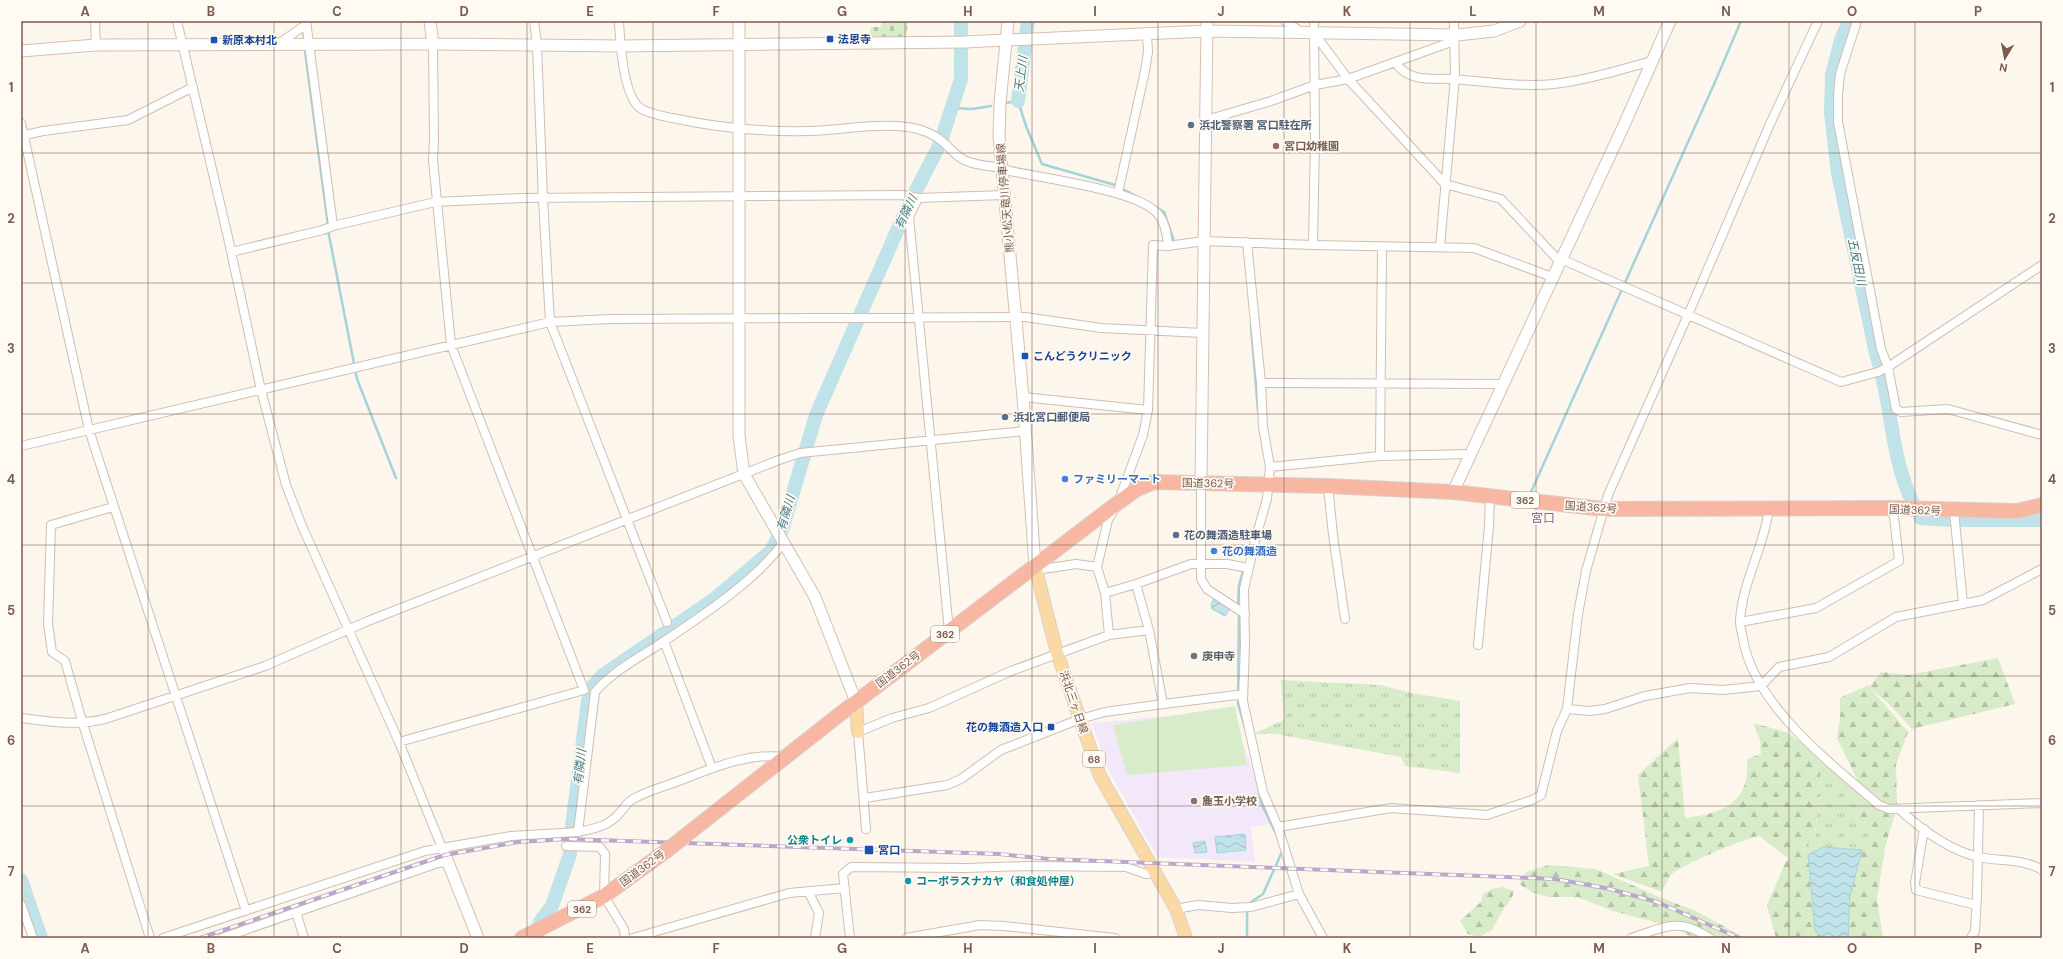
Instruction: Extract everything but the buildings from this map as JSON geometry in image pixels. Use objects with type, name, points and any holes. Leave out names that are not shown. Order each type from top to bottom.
[{"type":"highway","name":"国道362号","points":[[532,933],[604,896],[666,851],[856,702],[1035,568],[1118,502],[1137,489],[1154,482],[1328,486],[1453,492],[1603,509],[1893,508],[1954,511],[2017,511],[2042,505]]},
{"type":"main road","name":"浜北三ヶ日線","points":[[1035,568],[1057,653],[1100,776],[1176,909],[1186,938]]},
{"type":"main road","points":[[856,702],[858,732]]},
{"type":"street","points":[[95,21],[96,45]]},
{"type":"street","points":[[177,21],[262,390],[286,485],[302,526],[399,742],[478,938]]},
{"type":"street","points":[[430,21],[433,44],[434,125],[432,160],[435,202],[451,345],[532,556],[589,691],[578,832]]},
{"type":"street","points":[[534,21],[537,45],[543,199],[550,322],[667,622]]},
{"type":"street","points":[[619,21],[621,46],[632,99],[639,108],[649,113],[700,124],[738,128],[809,131],[908,127],[924,131],[941,140],[961,159],[970,163],[1002,167],[1010,171],[1118,193],[1141,202],[1157,212],[1166,230],[1168,246]]},
{"type":"street","points":[[739,21],[738,128],[740,198],[740,436],[744,474],[782,540],[796,561],[815,597],[856,702]]},
{"type":"street","name":"熊小松天竜川停車場線","points":[[1008,21],[1000,103],[999,136],[1023,397],[1035,568]]},
{"type":"street","points":[[1285,21],[1309,33],[1348,79],[1445,184],[1501,199],[1561,260],[1629,288],[1840,382],[1878,372],[1888,367],[2042,265]]},
{"type":"street","points":[[1312,245],[1315,85],[1309,33],[1314,21]]},
{"type":"street","points":[[1440,247],[1454,80],[1454,21]]},
{"type":"street","points":[[1206,120],[1272,101],[1315,85],[1348,79],[1396,63],[1454,38],[1494,31],[1520,21]]},
{"type":"street","points":[[1453,492],[1670,21]]},
{"type":"street","points":[[1278,827],[1391,808],[1487,815],[1532,800],[1540,795],[1544,786],[1557,730],[1567,709],[1578,614],[1586,571],[1603,509],[1770,124],[1818,21]]},
{"type":"street","points":[[1857,21],[1840,74],[1838,122],[1882,349],[1888,367],[1896,409],[1901,412],[1948,410],[2042,435]]},
{"type":"street","points":[[276,45],[304,24],[310,46],[332,226]]},
{"type":"street","points":[[21,51],[96,45],[310,46],[433,44],[739,46],[961,42],[1147,35],[1207,26],[1309,33],[1454,38]]},
{"type":"street","points":[[1207,26],[1201,563],[1203,584],[1245,614]]},
{"type":"street","points":[[1118,193],[1145,71],[1148,52],[1147,35]]},
{"type":"street","points":[[1396,63],[1400,70],[1420,78],[1495,84],[1555,84],[1652,61]]},
{"type":"street","points":[[22,136],[43,131],[128,120],[193,87]]},
{"type":"street","points":[[21,123],[22,136],[89,430],[246,910]]},
{"type":"street","points":[[231,252],[323,230],[332,226],[435,202],[543,199],[903,195],[917,198],[1004,195]]},
{"type":"street","points":[[917,198],[909,217],[949,631]]},
{"type":"street","points":[[1110,635],[1105,593],[1097,567],[1108,520],[1118,502],[1143,435],[1148,410],[1153,245],[1168,246],[1204,242],[1247,242],[1382,247],[1474,248],[1552,277]]},
{"type":"street","points":[[1247,242],[1261,383],[1263,427],[1270,467],[1269,485],[1244,589],[1245,614],[1241,696],[1263,792],[1278,827],[1298,894],[1323,938]]},
{"type":"street","points":[[1380,456],[1382,247]]},
{"type":"street","points":[[21,446],[550,322],[611,319],[1025,316],[1101,328],[1150,332],[1203,333]]},
{"type":"street","points":[[1261,383],[1380,382],[1503,384]]},
{"type":"street","points":[[1023,397],[1148,410]]},
{"type":"street","points":[[21,718],[59,723],[83,724],[105,719],[265,666],[348,630],[532,556],[744,474],[803,453],[1025,431]]},
{"type":"street","points":[[1270,467],[1380,456],[1470,454]]},
{"type":"street","points":[[1328,486],[1333,535],[1345,619]]},
{"type":"street","points":[[1478,645],[1489,526],[1490,496]]},
{"type":"street","points":[[113,507],[51,525],[48,624],[52,652],[65,661],[83,724],[150,938]]},
{"type":"street","points":[[1740,622],[1816,608],[1899,561],[1893,508]]},
{"type":"street","points":[[1769,509],[1767,526],[1744,598],[1740,622],[1745,652],[1753,673],[1761,686],[1804,740],[1879,805],[1900,810],[1962,805],[2042,803]]},
{"type":"street","points":[[1954,511],[1963,603]]},
{"type":"street","points":[[399,742],[589,691],[664,641],[728,595],[769,562],[782,540]]},
{"type":"street","points":[[1035,568],[1076,564],[1097,567]]},
{"type":"street","points":[[1105,593],[1136,584],[1191,564],[1227,564],[1249,568]]},
{"type":"street","points":[[1567,709],[1590,711],[1605,709],[1645,696],[1690,688],[1723,690],[1761,686],[1779,667],[1829,657],[1896,617],[1983,600],[2042,569]]},
{"type":"street","points":[[1136,584],[1149,630],[1163,704]]},
{"type":"street","points":[[866,829],[865,798],[858,732],[892,718],[929,708],[1004,674],[1057,653],[1110,635],[1149,630]]},
{"type":"street","points":[[664,641],[712,768]]},
{"type":"street","points":[[865,798],[947,785],[961,779],[1001,750],[1080,719],[1105,712],[1241,696]]},
{"type":"street","points":[[163,938],[246,910],[510,836],[578,832],[599,828],[610,822],[633,799],[712,768],[731,761],[775,756],[785,757]]},
{"type":"street","points":[[1971,938],[1975,931],[1979,805]]},
{"type":"street","points":[[1900,810],[1924,829],[1958,849],[1978,857],[2030,864],[2042,870]]},
{"type":"street","points":[[1924,829],[1915,883],[1916,890],[1976,905]]},
{"type":"street","points":[[566,846],[600,847],[603,849],[605,854],[604,896],[628,938],[789,893],[845,888]]},
{"type":"street","points":[[222,938],[438,863],[445,854]]},
{"type":"street","points":[[850,938],[843,874],[851,866],[966,868],[1029,866],[1119,867],[1140,870],[1146,874],[1155,872]]},
{"type":"street","points":[[808,891],[819,913],[815,938]]},
{"type":"street","points":[[1176,909],[1198,905],[1248,907],[1298,894]]},
{"type":"street","points":[[21,904],[33,938]]},
{"type":"street","points":[[296,912],[304,938]]},
{"type":"street","points":[[906,938],[980,925],[1012,926],[1115,938]]},
{"type":"street","points":[[1631,938],[1650,931],[1679,926],[1688,927],[1710,938]]},
{"type":"shaded area","name":"麁玉小学校","points":[[1232,710],[1271,824],[1251,827],[1255,862],[1157,857],[1108,769],[1092,723]]},
{"type":"green space","points":[[882,21],[908,21],[906,38],[868,39],[871,27],[881,27]]},
{"type":"green space","points":[[1998,658],[2015,704],[1912,729],[1890,705],[1872,690],[1908,732],[1896,764],[1897,807],[1885,847],[1877,899],[1883,938],[1848,938],[1850,895],[1862,850],[1876,828],[1862,823],[1855,817],[1860,809],[1870,806],[1837,738],[1840,719],[1840,698],[1868,685],[1869,687],[1881,672],[1908,675]]},
{"type":"green space","points":[[1281,680],[1381,685],[1411,693],[1460,701],[1460,773],[1405,766],[1401,757],[1276,734],[1253,734],[1284,720]]},
{"type":"green space","points":[[1235,706],[1247,765],[1127,775],[1113,725]]},
{"type":"green space","points":[[1753,723],[1786,732],[1822,756],[1815,836],[1802,850],[1808,855],[1815,931],[1823,938],[1776,938],[1767,905],[1786,861],[1789,859],[1759,836],[1740,842],[1686,865],[1671,875],[1662,892],[1613,874],[1649,866],[1638,775],[1678,738],[1685,818],[1699,816],[1722,809],[1732,803],[1739,796],[1744,786],[1747,774],[1747,759],[1761,754],[1760,740]]},
{"type":"green space","points":[[1822,756],[1859,785],[1870,806],[1860,809],[1855,818],[1862,823],[1876,828],[1862,850],[1823,847],[1808,855],[1802,850],[1815,836]]},
{"type":"green space","points":[[1549,865],[1596,869],[1659,897],[1696,911],[1745,938],[1694,938],[1673,927],[1613,911],[1577,897],[1548,897],[1534,893],[1519,884],[1526,872]]},
{"type":"green space","points":[[1502,887],[1514,891],[1512,898],[1504,908],[1492,930],[1479,937],[1468,934],[1460,921],[1481,902],[1483,894],[1492,889]]},
{"type":"water","points":[[1214,599],[1230,609],[1225,616],[1212,609],[1211,604]]},
{"type":"water","points":[[1245,834],[1246,850],[1217,853],[1215,837]]},
{"type":"water","points":[[1205,841],[1207,852],[1195,853],[1193,843]]},
{"type":"water","points":[[1823,847],[1862,850],[1850,896],[1848,938],[1823,938],[1815,931],[1808,855]]},
{"type":"waterway","name":"有隣川","points":[[535,938],[540,922],[552,906],[570,854],[572,826],[588,701],[593,686],[603,675],[713,600],[771,551],[782,530],[816,415],[908,206],[940,144],[961,79],[961,21]]},
{"type":"waterway","name":"天上川","points":[[1026,35],[1028,21]]},
{"type":"waterway","points":[[1531,492],[1741,21]]},
{"type":"waterway","name":"五反田川","points":[[1849,21],[1841,40],[1832,75],[1831,113],[1838,173],[1885,390],[1899,465],[1912,501]]},
{"type":"waterway","points":[[303,29],[304,37]]},
{"type":"waterway","name":"天上川","points":[[1018,101],[1025,46]]},
{"type":"waterway","points":[[305,51],[328,225]]},
{"type":"waterway","points":[[1006,103],[1018,101],[1026,126],[1042,164],[1115,185],[1142,199]]},
{"type":"waterway","points":[[953,108],[972,109],[991,106]]},
{"type":"waterway","points":[[1148,202],[1164,212],[1175,244]]},
{"type":"waterway","points":[[328,230],[357,379],[396,478]]},
{"type":"waterway","points":[[1251,326],[1258,411]]},
{"type":"waterway","name":"五反田川","points":[[1920,518],[1951,520]]},
{"type":"waterway","name":"五反田川","points":[[1960,520],[2042,520]]},
{"type":"waterway","points":[[1238,605],[1239,585],[1244,568]]},
{"type":"waterway","points":[[1239,613],[1238,704],[1245,728]]},
{"type":"waterway","points":[[1259,791],[1261,803],[1276,834]]},
{"type":"waterway","points":[[1247,938],[1247,913],[1251,902],[1263,894],[1282,852]]},
{"type":"waterway","points":[[21,880],[41,938]]},
{"type":"railway","points":[[200,938],[445,855],[518,842],[567,839],[999,854],[1049,859],[1555,879],[1610,889],[1657,902],[1739,938]]},
{"type":"place","name":"法恩寺","points":[[830,39]]},
{"type":"place","name":"新原本村北","points":[[214,40]]},
{"type":"place","name":"浜北警察署 宮口駐在所","points":[[1191,125]]},
{"type":"place","name":"宮口幼稚園","points":[[1276,146]]},
{"type":"place","name":"こんどうクリニック","points":[[1025,356]]},
{"type":"place","name":"浜北宮口郵便局","points":[[1005,417]]},
{"type":"place","name":"ファミリーマート","points":[[1065,479]]},
{"type":"place","name":"花の舞酒造駐車場","points":[[1176,535]]},
{"type":"place","name":"花の舞酒造","points":[[1214,551]]},
{"type":"place","name":"庚申寺","points":[[1194,656]]},
{"type":"place","name":"花の舞酒造入口","points":[[1051,727]]},
{"type":"place","name":"麁玉小学校","points":[[1194,801]]},
{"type":"place","name":"公衆トイレ","points":[[850,840]]},
{"type":"place","name":"宮口","points":[[869,850]]},
{"type":"place","name":"コーポラスナカヤ（和食処仲屋）","points":[[908,881]]},
{"type":"district","name":"宮口","points":[[1543,518]]}]
